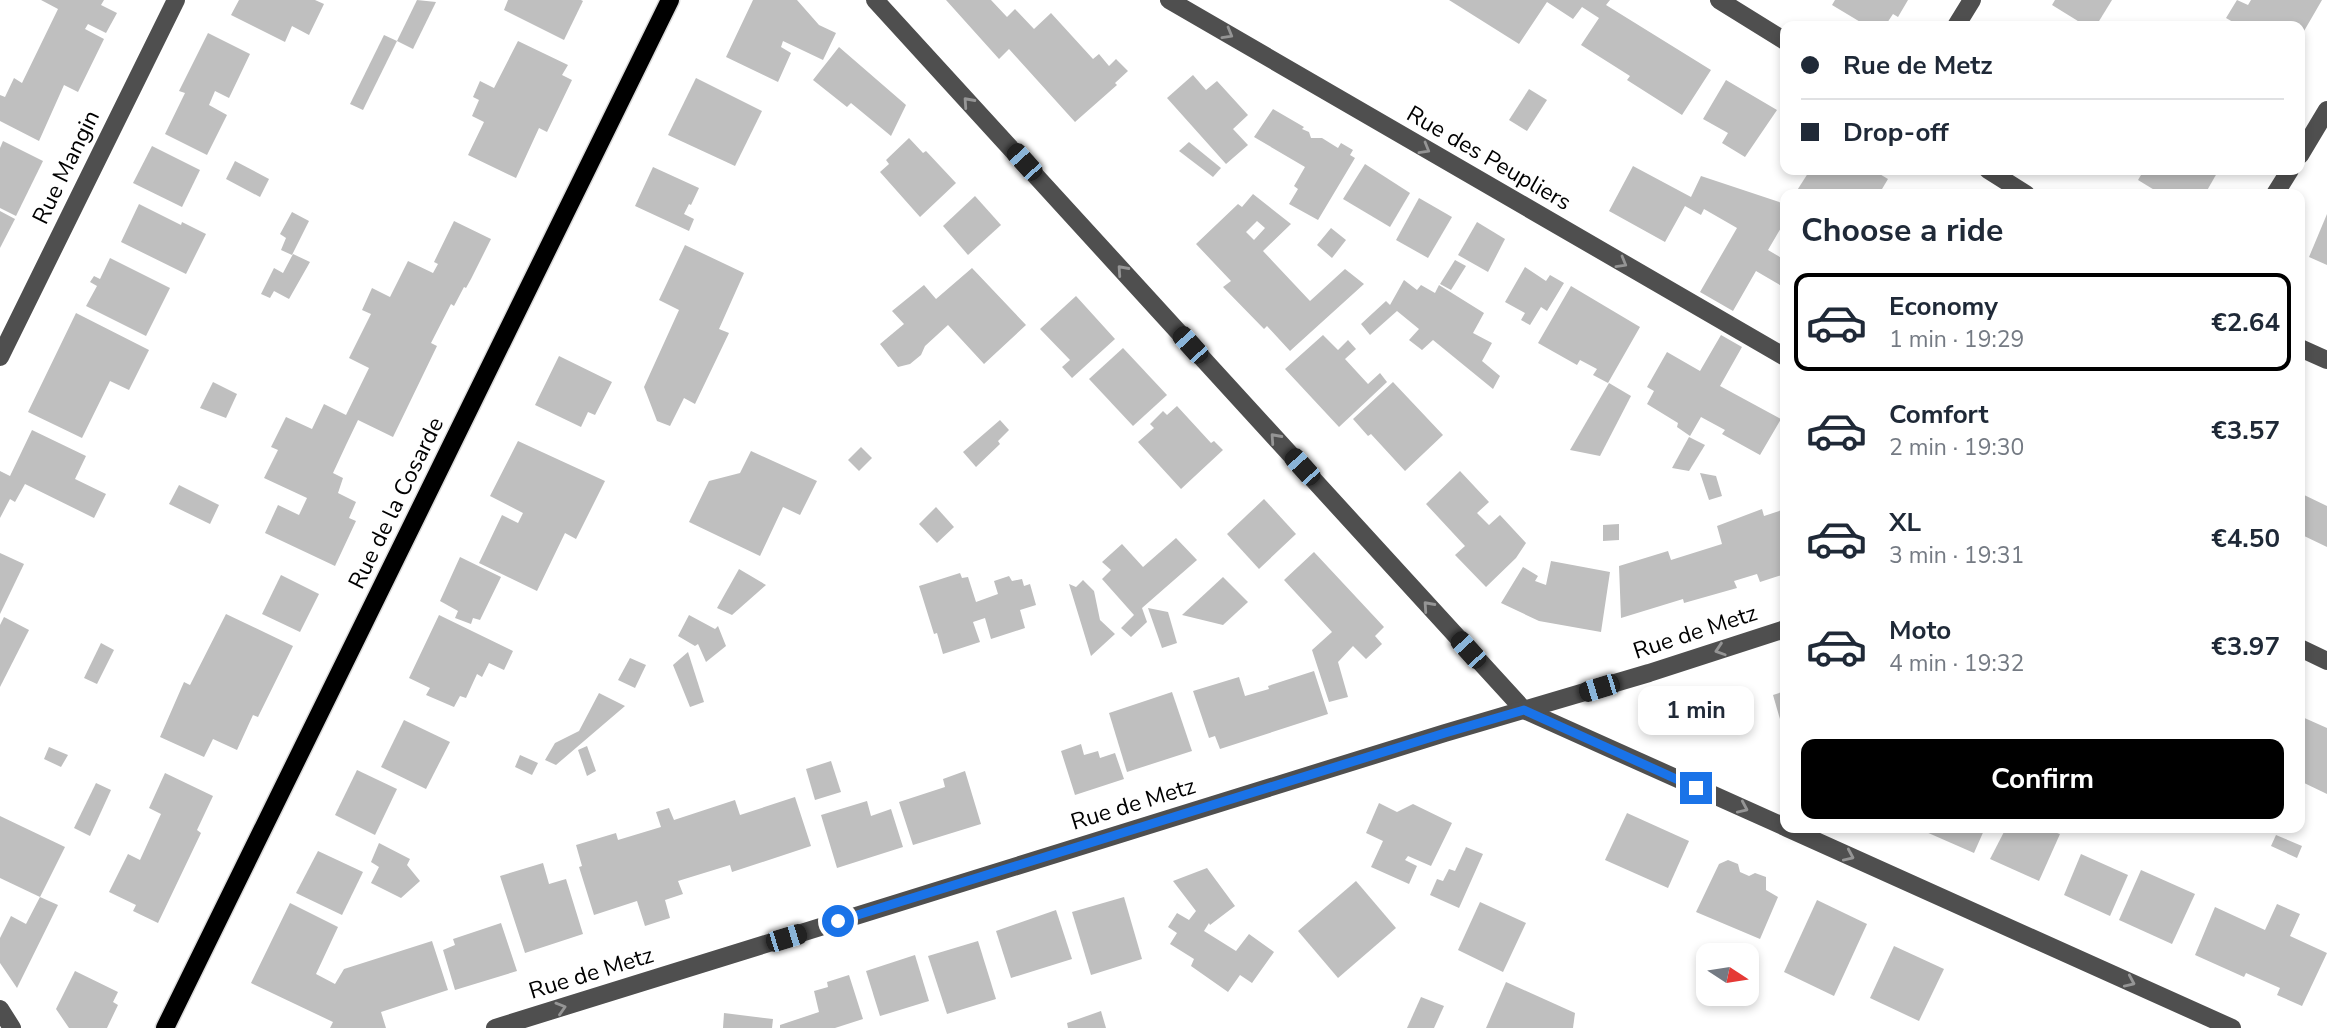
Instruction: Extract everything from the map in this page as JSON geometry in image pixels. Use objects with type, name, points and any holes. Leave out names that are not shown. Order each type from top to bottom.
[{"type":"main road","name":"Rue de la Cosarde","points":[[165,1028],[670,0]]},
{"type":"street","name":"Rue Mangin","points":[[0,357],[176,0]]},
{"type":"street","points":[[875,0],[1524,710],[1780,824]]},
{"type":"street","name":"Rue des Peupliers","points":[[1169,0],[1780,354]]},
{"type":"street","points":[[1719,0],[1780,38]]},
{"type":"street","points":[[1959,21],[1972,0]]},
{"type":"street","points":[[2305,147],[2327,110]]},
{"type":"street","points":[[1996,175],[2018,189]]},
{"type":"street","points":[[2305,350],[2327,360]]},
{"type":"street","name":"Rue de Metz","points":[[495,1028],[1780,631]]},
{"type":"street","points":[[2305,650],[2327,661]]},
{"type":"street","points":[[1799,833],[2232,1028]]},
{"type":"street","points":[[0,1009],[12,1028]]},
{"type":"building","points":[[41,0],[104,0],[101,5],[117,13],[106,33],[88,24],[85,29],[104,39],[78,92],[64,85],[39,141],[0,121],[0,95],[5,97],[14,78],[22,83],[58,9]]},
{"type":"building","points":[[239,0],[315,0],[324,4],[309,35],[292,26],[285,42],[231,15]]},
{"type":"building","points":[[417,0],[436,2],[413,49],[397,41]]},
{"type":"building","points":[[508,0],[583,1],[564,40],[504,10]]},
{"type":"building","points":[[753,0],[797,0],[819,25],[836,33],[823,60],[783,41],[781,47],[791,53],[778,82],[726,57]]},
{"type":"building","points":[[946,0],[991,0],[1007,17],[1015,9],[1034,29],[1051,13],[1093,59],[1099,54],[1109,66],[1116,59],[1128,71],[1115,83],[1117,85],[1075,122],[1009,49],[999,59]]},
{"type":"building","points":[[1449,0],[1610,0],[1606,5],[1711,70],[1682,115],[1627,80],[1630,76],[1581,45],[1599,18],[1582,7],[1573,19],[1547,2],[1519,44]]},
{"type":"building","points":[[1835,0],[1908,0],[1898,17],[1893,14],[1888,21],[1859,21],[1832,5]]},
{"type":"building","points":[[2055,0],[2112,0],[2099,21],[2078,21],[2052,5]]},
{"type":"building","points":[[2237,0],[2248,5],[2251,0],[2322,0],[2305,29],[2305,21],[2231,21],[2226,18]]},
{"type":"building","points":[[208,33],[250,54],[229,98],[215,91],[209,105],[227,115],[207,155],[165,134],[185,93],[179,91]]},
{"type":"building","points":[[384,35],[397,41],[363,110],[350,104]]},
{"type":"building","points":[[518,41],[568,65],[562,75],[572,80],[547,132],[539,128],[516,178],[468,155],[484,122],[472,116],[479,100],[473,97],[480,81],[494,88]]},
{"type":"building","points":[[839,47],[906,105],[891,136],[851,103],[847,107],[813,80]]},
{"type":"building","points":[[1193,75],[1206,90],[1217,81],[1248,115],[1233,129],[1248,145],[1226,164],[1167,98]]},
{"type":"building","points":[[696,78],[762,111],[735,166],[668,135]]},
{"type":"building","points":[[1726,80],[1777,110],[1745,157],[1722,143],[1728,133],[1703,119]]},
{"type":"building","points":[[1529,89],[1547,100],[1527,131],[1509,120]]},
{"type":"building","points":[[1273,109],[1304,127],[1302,129],[1309,132],[1311,138],[1322,138],[1338,148],[1341,143],[1353,150],[1350,155],[1355,158],[1318,220],[1289,204],[1298,189],[1294,186],[1305,167],[1254,137]]},
{"type":"building","points":[[909,138],[923,153],[926,151],[956,183],[920,217],[880,172],[889,164],[886,160]]},
{"type":"building","points":[[3,141],[43,161],[16,216],[0,208],[0,148]]},
{"type":"building","points":[[1189,142],[1221,168],[1213,177],[1179,151]]},
{"type":"building","points":[[152,146],[200,170],[182,207],[133,183]]},
{"type":"building","points":[[235,161],[269,179],[260,197],[226,179]]},
{"type":"building","points":[[1365,164],[1410,193],[1390,227],[1343,199]]},
{"type":"building","points":[[1633,166],[1691,197],[1701,176],[1780,202],[1780,230],[1768,250],[1780,257],[1780,285],[1756,271],[1733,311],[1700,292],[1737,228],[1704,209],[1701,215],[1685,206],[1665,242],[1609,211]]},
{"type":"building","points":[[653,167],[699,188],[684,214],[694,219],[689,231],[635,206]]},
{"type":"building","points":[[1807,175],[1881,175],[1888,179],[1882,189],[1798,189]]},
{"type":"building","points":[[2141,175],[2216,175],[2208,189],[2153,189],[2138,180]]},
{"type":"building","points":[[1253,194],[1291,224],[1263,251],[1310,301],[1345,269],[1364,284],[1290,351],[1267,326],[1264,329],[1223,287],[1231,281],[1196,244],[1238,204],[1242,207]],"holes":[[[1257,221],[1265,228],[1254,240],[1246,232]]]},
{"type":"building","points":[[975,196],[1001,225],[968,255],[943,226]]},
{"type":"building","points":[[1419,198],[1452,217],[1428,258],[1396,240]]},
{"type":"building","points":[[139,204],[206,234],[186,274],[121,242]]},
{"type":"building","points":[[0,211],[15,219],[0,248]]},
{"type":"building","points":[[292,212],[309,221],[292,255],[281,250],[286,238],[280,234]]},
{"type":"building","points":[[2327,214],[2327,265],[2309,257]]},
{"type":"building","points":[[454,221],[491,239],[466,288],[464,287],[454,306],[451,304],[431,343],[437,346],[393,437],[358,420],[346,445],[333,473],[343,478],[338,493],[356,502],[349,518],[356,521],[335,566],[265,533],[278,505],[299,515],[307,498],[264,478],[278,450],[271,447],[286,417],[312,429],[324,404],[346,415],[369,368],[349,358],[371,314],[362,310],[372,288],[390,297],[408,261],[433,273],[438,264],[434,262]]},
{"type":"building","points":[[1477,222],[1505,239],[1488,272],[1458,255]]},
{"type":"building","points":[[1331,228],[1346,240],[1332,258],[1317,245]]},
{"type":"building","points":[[685,245],[744,273],[719,329],[729,333],[695,404],[684,398],[670,426],[657,421],[644,387],[679,310],[659,300]]},
{"type":"building","points":[[293,254],[310,262],[289,299],[274,291],[270,298],[261,294],[274,268],[283,273]]},
{"type":"building","points":[[110,258],[170,288],[146,336],[86,306],[97,286],[90,282],[94,276],[100,279]]},
{"type":"building","points":[[1455,260],[1466,266],[1451,290],[1440,284]]},
{"type":"building","points":[[1525,267],[1546,281],[1550,275],[1564,283],[1547,311],[1541,307],[1530,325],[1521,320],[1525,313],[1505,302]]},
{"type":"building","points":[[972,268],[1026,325],[984,364],[948,325],[925,346],[921,355],[910,364],[898,367],[880,344],[904,324],[892,311],[924,285],[936,299]]},
{"type":"building","points":[[1404,280],[1417,290],[1421,285],[1435,293],[1439,285],[1484,313],[1473,333],[1492,343],[1482,361],[1500,376],[1493,389],[1433,340],[1422,350],[1409,340],[1419,329],[1397,311],[1370,335],[1361,324],[1386,301],[1390,305]]},
{"type":"building","points":[[1571,286],[1640,327],[1608,383],[1593,375],[1597,369],[1580,360],[1577,365],[1538,343]]},
{"type":"building","points":[[1076,296],[1115,339],[1072,378],[1062,367],[1070,360],[1040,329]]},
{"type":"building","points":[[76,313],[149,350],[129,390],[110,381],[82,438],[28,412]]},
{"type":"building","points":[[1323,335],[1338,350],[1348,340],[1356,349],[1345,359],[1368,384],[1380,373],[1387,382],[1339,427],[1285,369]]},
{"type":"building","points":[[1721,335],[1742,347],[1720,386],[1780,418],[1760,455],[1722,434],[1725,430],[1701,417],[1690,436],[1677,427],[1678,423],[1647,404],[1654,391],[1647,387],[1667,352],[1700,371]]},
{"type":"building","points":[[1123,348],[1167,395],[1133,426],[1089,379]]},
{"type":"building","points":[[559,356],[612,382],[595,415],[588,412],[581,427],[535,405]]},
{"type":"building","points":[[213,382],[237,394],[226,418],[200,408]]},
{"type":"building","points":[[1393,382],[1443,435],[1405,471],[1371,434],[1368,436],[1353,419]]},
{"type":"building","points":[[1609,383],[1631,396],[1600,456],[1570,450]]},
{"type":"building","points":[[1177,406],[1211,443],[1214,441],[1223,450],[1181,489],[1138,442],[1154,428],[1150,424],[1163,411],[1167,415]]},
{"type":"building","points":[[1000,420],[1009,430],[998,441],[1000,444],[976,467],[963,452]]},
{"type":"building","points":[[32,430],[86,456],[75,479],[106,494],[94,518],[25,484],[15,502],[10,499],[0,518],[0,471],[10,476]]},
{"type":"building","points":[[1689,437],[1705,445],[1689,471],[1672,468]]},
{"type":"building","points":[[518,441],[605,481],[576,539],[565,533],[537,591],[479,563],[502,515],[518,523],[523,513],[490,496]]},
{"type":"building","points":[[861,447],[872,458],[859,471],[848,460]]},
{"type":"building","points":[[751,451],[817,481],[800,515],[783,507],[760,556],[689,522],[709,481],[740,473]]},
{"type":"building","points":[[1460,471],[1489,502],[1477,513],[1489,525],[1500,515],[1526,543],[1516,558],[1486,587],[1455,555],[1465,546],[1426,504]]},
{"type":"building","points":[[1700,473],[1716,476],[1722,496],[1709,500]]},
{"type":"building","points":[[179,485],[219,505],[210,524],[169,504]]},
{"type":"building","points":[[2305,495],[2327,506],[2327,547],[2305,536]]},
{"type":"building","points":[[1264,499],[1296,534],[1259,569],[1227,534]]},
{"type":"building","points":[[936,507],[954,527],[937,543],[919,524]]},
{"type":"building","points":[[1762,509],[1764,516],[1780,511],[1780,576],[1760,582],[1757,574],[1734,581],[1737,588],[1684,603],[1683,599],[1621,618],[1619,566],[1668,551],[1671,560],[1722,544],[1717,526]]},
{"type":"building","points":[[1619,524],[1619,540],[1603,541],[1603,525]]},
{"type":"building","points":[[1176,538],[1197,560],[1142,608],[1147,622],[1131,637],[1121,628],[1134,615],[1102,579],[1111,570],[1102,562],[1122,544],[1143,567]]},
{"type":"building","points":[[1314,552],[1384,627],[1375,636],[1382,644],[1366,659],[1353,646],[1338,662],[1348,697],[1329,702],[1312,650],[1332,632],[1284,580]]},
{"type":"building","points":[[0,553],[24,564],[0,614]]},
{"type":"building","points":[[460,557],[501,577],[480,620],[473,618],[471,624],[455,618],[458,611],[440,601]]},
{"type":"building","points":[[1551,561],[1610,572],[1601,632],[1539,621],[1501,603],[1523,567],[1538,576],[1535,581],[1546,585]]},
{"type":"building","points":[[739,569],[766,585],[732,615],[717,608]]},
{"type":"building","points":[[960,573],[962,578],[968,577],[976,602],[998,594],[994,581],[1009,576],[1012,581],[1022,579],[1024,586],[1030,584],[1036,605],[1020,610],[1025,628],[991,639],[985,618],[973,622],[980,642],[943,654],[919,586]]},
{"type":"building","points":[[281,575],[319,594],[300,632],[262,614]]},
{"type":"building","points":[[1223,577],[1248,602],[1223,625],[1182,615]]},
{"type":"building","points":[[1083,580],[1094,591],[1100,620],[1115,634],[1091,656],[1069,584],[1076,587]]},
{"type":"building","points":[[1148,608],[1168,612],[1177,643],[1162,648]]},
{"type":"building","points":[[226,614],[293,646],[258,717],[253,715],[237,750],[213,739],[204,757],[160,737],[184,682],[190,685]]},
{"type":"building","points":[[439,615],[513,651],[504,670],[489,663],[482,677],[477,674],[466,698],[460,696],[454,707],[426,695],[430,688],[409,678]]},
{"type":"building","points":[[689,615],[715,629],[718,626],[726,646],[706,662],[698,644],[695,646],[678,636]]},
{"type":"building","points":[[4,617],[29,630],[0,687],[0,625]]},
{"type":"building","points":[[101,643],[114,650],[97,684],[84,678]]},
{"type":"building","points":[[688,652],[704,702],[690,707],[673,665]]},
{"type":"building","points":[[630,658],[646,665],[635,688],[618,680]]},
{"type":"building","points":[[1314,671],[1328,714],[1220,749],[1215,736],[1209,738],[1193,691],[1239,677],[1245,696]]},
{"type":"building","points":[[1172,692],[1192,751],[1127,772],[1109,713]]},
{"type":"building","points":[[599,693],[625,706],[556,765],[545,760],[555,743],[579,731]]},
{"type":"building","points":[[1780,693],[1780,719],[1773,695]]},
{"type":"building","points":[[2305,718],[2327,728],[2327,794],[2305,783]]},
{"type":"building","points":[[404,720],[450,742],[426,789],[381,767]]},
{"type":"building","points":[[1081,744],[1084,755],[1098,751],[1100,758],[1115,753],[1124,779],[1075,795],[1061,751]]},
{"type":"building","points":[[587,746],[596,771],[587,776],[578,750]]},
{"type":"building","points":[[49,747],[68,755],[61,767],[44,759]]},
{"type":"building","points":[[520,755],[538,763],[532,775],[515,767]]},
{"type":"building","points":[[831,761],[841,792],[815,800],[806,769]]},
{"type":"building","points":[[357,770],[397,789],[375,835],[335,815]]},
{"type":"building","points":[[965,771],[981,824],[913,845],[899,802],[945,787],[943,779]]},
{"type":"building","points":[[165,773],[213,796],[197,830],[201,833],[158,923],[133,911],[136,905],[109,892],[128,854],[140,860],[161,814],[149,808]]},
{"type":"building","points":[[96,783],[111,790],[90,836],[74,828]]},
{"type":"building","points":[[795,797],[811,846],[732,872],[730,865],[678,881],[683,894],[665,900],[670,918],[645,926],[637,901],[594,915],[579,867],[582,866],[576,845],[616,833],[618,840],[661,827],[656,812],[669,808],[674,820],[735,800],[740,815]]},
{"type":"building","points":[[867,801],[871,816],[891,809],[903,847],[837,868],[821,815]]},
{"type":"building","points":[[1379,803],[1397,812],[1413,804],[1452,823],[1431,866],[1408,856],[1405,860],[1417,866],[1409,884],[1371,867],[1383,841],[1366,833]]},
{"type":"building","points":[[1627,813],[1689,841],[1668,888],[1605,860]]},
{"type":"building","points":[[0,816],[65,847],[40,897],[0,878]]},
{"type":"building","points":[[1928,833],[1983,833],[1974,853]]},
{"type":"building","points":[[2003,833],[2060,834],[2039,881],[1990,859]]},
{"type":"building","points":[[2276,835],[2302,846],[2297,858],[2271,846]]},
{"type":"building","points":[[379,843],[410,859],[407,865],[420,881],[401,898],[371,883],[379,867],[371,862]]},
{"type":"building","points":[[1466,847],[1483,854],[1459,908],[1430,895],[1437,879],[1443,881],[1449,869],[1455,871]]},
{"type":"building","points":[[318,851],[363,872],[342,915],[296,893]]},
{"type":"building","points":[[2081,854],[2128,875],[2110,916],[2064,895]]},
{"type":"building","points":[[1728,860],[1738,864],[1740,872],[1749,876],[1755,873],[1766,877],[1766,890],[1778,897],[1760,939],[1696,912],[1719,864]]},
{"type":"building","points":[[543,863],[549,884],[566,879],[583,934],[525,953],[500,876]]},
{"type":"building","points":[[1207,868],[1235,906],[1210,925],[1209,923],[1204,931],[1236,951],[1249,934],[1274,952],[1252,983],[1240,975],[1228,992],[1191,966],[1194,959],[1170,944],[1177,933],[1168,927],[1177,913],[1189,920],[1196,911],[1173,881]]},
{"type":"building","points":[[2141,870],[2195,894],[2172,944],[2119,920]]},
{"type":"building","points":[[1356,881],[1396,928],[1338,978],[1298,931]]},
{"type":"building","points":[[40,897],[58,905],[17,988],[0,963],[0,938],[11,916],[26,924]]},
{"type":"building","points":[[1124,897],[1142,959],[1091,975],[1072,912]]},
{"type":"building","points":[[1817,900],[1867,924],[1834,996],[1784,972]]},
{"type":"building","points":[[1480,902],[1526,923],[1503,972],[1458,950]]},
{"type":"building","points":[[290,903],[338,927],[316,974],[335,984],[344,969],[432,941],[448,990],[381,1012],[386,1028],[330,1028],[333,1022],[251,983]]},
{"type":"building","points":[[2277,904],[2300,914],[2290,936],[2327,953],[2302,1006],[2277,995],[2280,988],[2246,973],[2244,977],[2195,955],[2215,907],[2265,930]]},
{"type":"building","points":[[1056,910],[1072,959],[1011,978],[996,931]]},
{"type":"building","points":[[501,923],[517,971],[455,990],[443,950],[455,945],[453,939]]},
{"type":"building","points":[[978,941],[996,999],[947,1014],[928,956]]},
{"type":"building","points":[[1894,946],[1944,969],[1919,1021],[1870,998]]},
{"type":"building","points":[[915,955],[929,1001],[880,1016],[866,971]]},
{"type":"building","points":[[75,971],[118,992],[113,1002],[118,1005],[107,1028],[69,1028],[56,1009]]},
{"type":"building","points":[[849,975],[863,1019],[835,1028],[780,1028],[780,1025],[819,1012],[814,991],[828,987],[827,982]]},
{"type":"building","points":[[1506,982],[1575,1013],[1573,1028],[1486,1028]]},
{"type":"building","points":[[1421,997],[1444,1006],[1434,1028],[1407,1028]]},
{"type":"building","points":[[1101,1011],[1106,1028],[1068,1028],[1067,1023]]},
{"type":"building","points":[[724,1013],[773,1019],[772,1028],[723,1028]]},
{"type":"route","points":[[838,921],[1524,710],[1696,788]]}]
